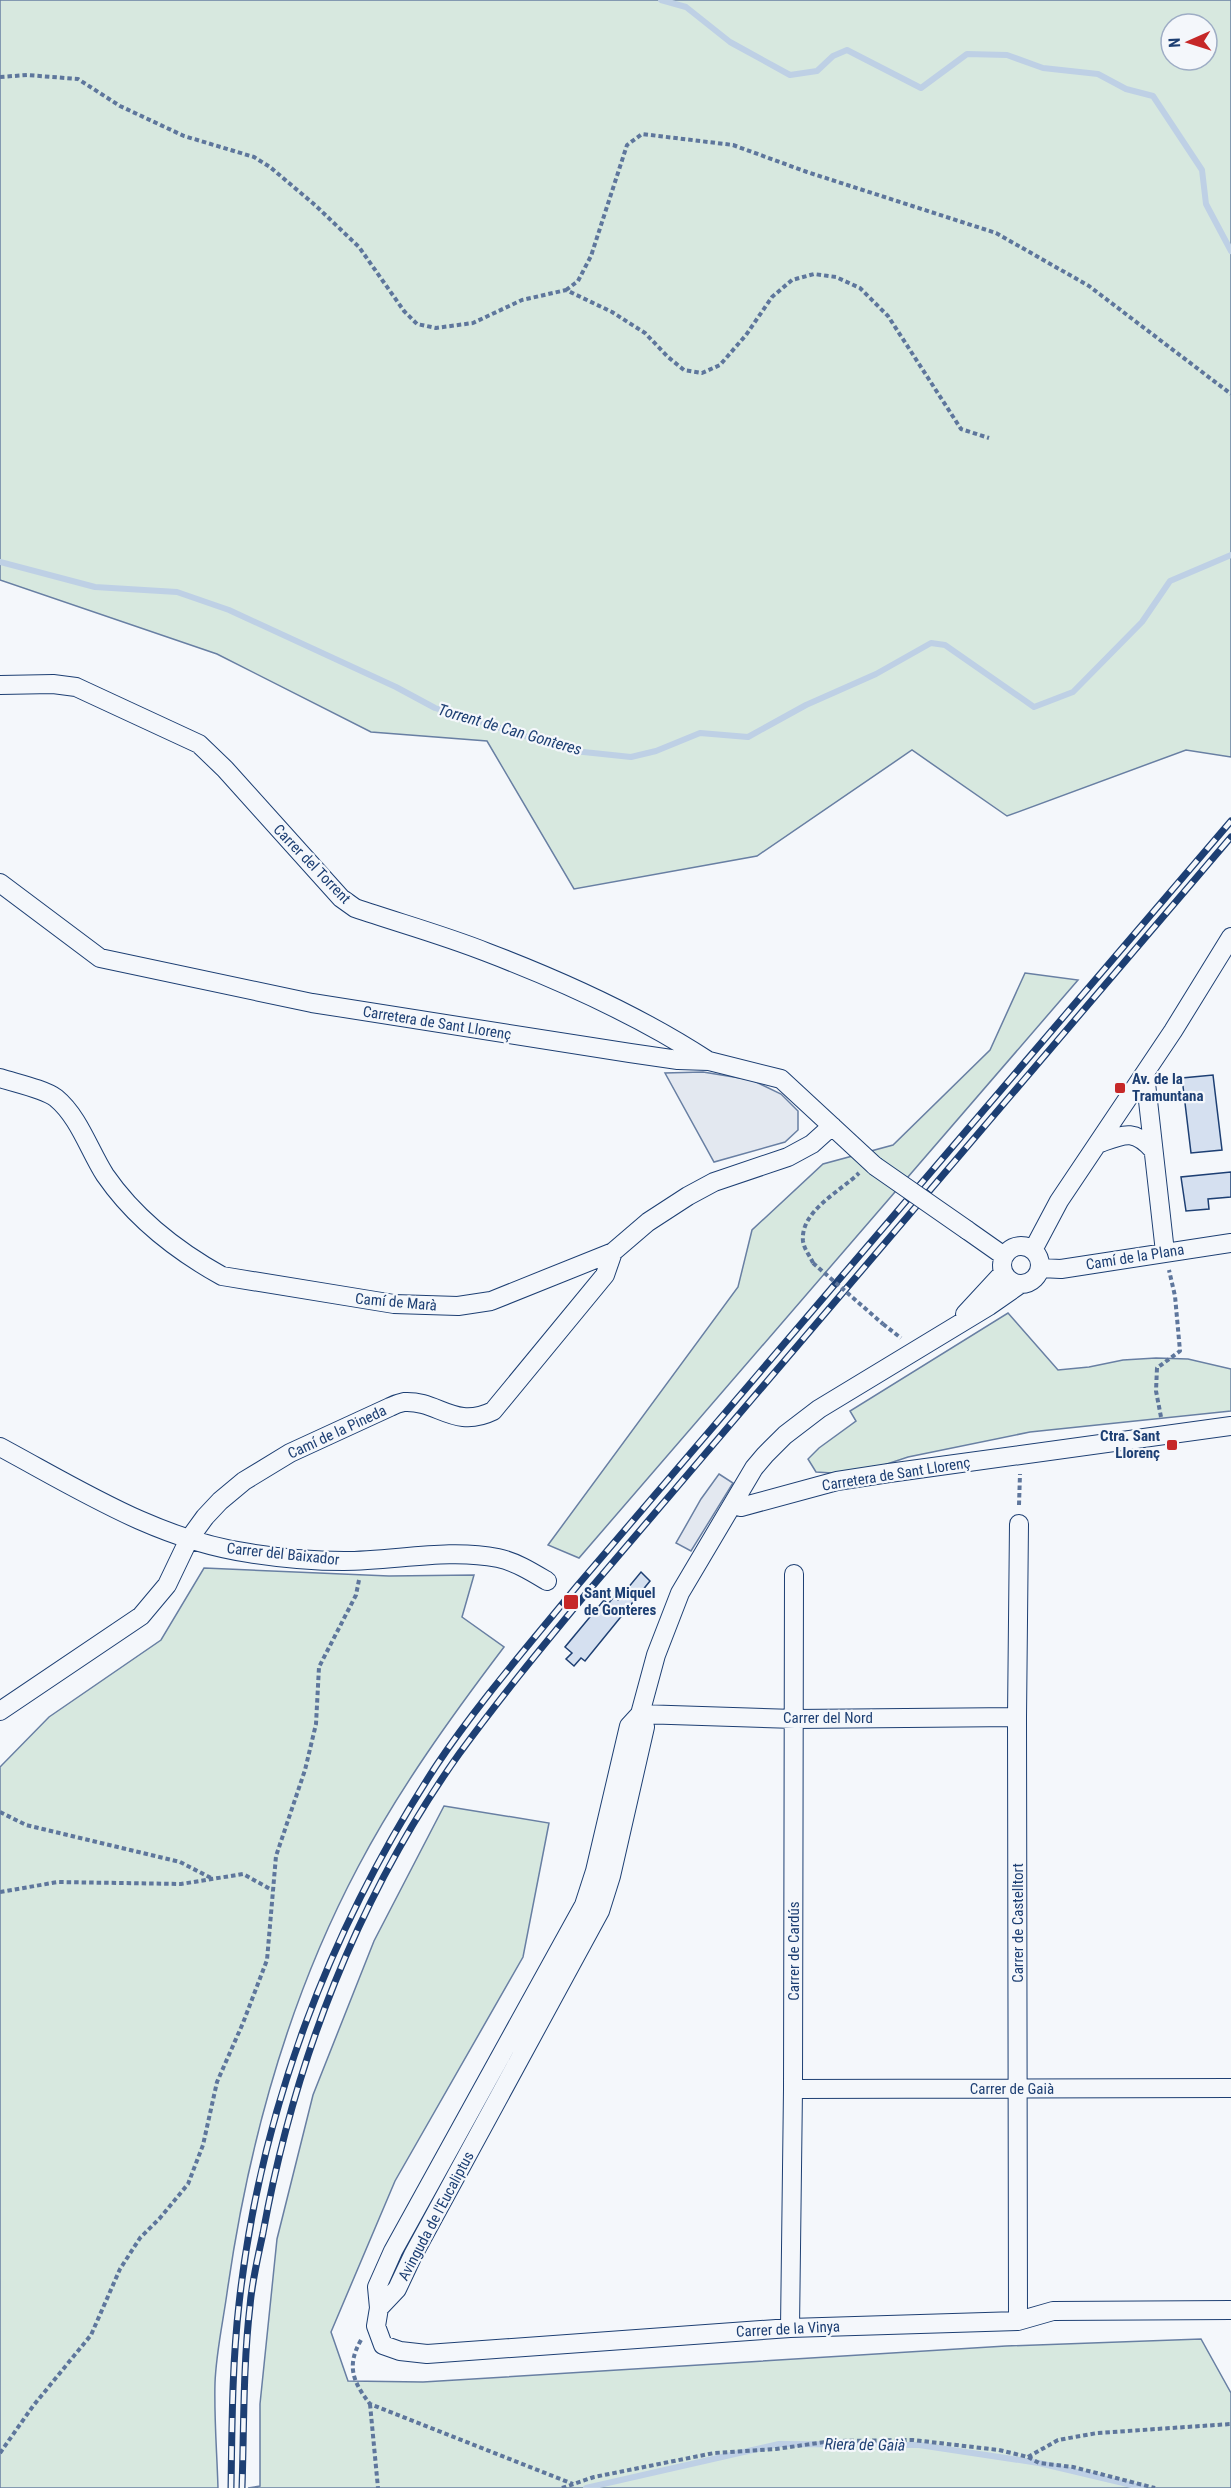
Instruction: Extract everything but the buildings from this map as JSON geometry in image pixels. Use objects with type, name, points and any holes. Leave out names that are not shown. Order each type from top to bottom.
[{"type":"street","name":"Carrer del Torrent","points":[[0,685],[53,684],[76,687],[199,744],[225,769],[341,898],[355,908],[484,951],[563,984],[675,1039],[709,1061]]},
{"type":"street","name":"Carretera de Sant Llorenç","points":[[0,883],[100,958],[312,1003],[630,1053],[678,1060],[709,1061],[781,1079],[872,1163],[966,1230],[1003,1264]]},
{"type":"street","points":[[1032,1250],[1059,1200],[1100,1143],[1231,937]]},
{"type":"street","points":[[1145,1074],[1165,1252]]},
{"type":"street","name":"Camí de Marà","points":[[0,1078],[53,1096],[68,1110],[106,1177],[160,1233],[198,1263],[222,1276],[394,1304],[458,1306],[491,1301],[613,1252],[648,1222],[688,1196],[714,1182],[788,1157],[812,1144],[832,1126]]},
{"type":"street","points":[[1100,1143],[1131,1134],[1143,1140],[1153,1150]]},
{"type":"street","name":"Camí de la Plana","points":[[1040,1268],[1061,1269],[1231,1243]]},
{"type":"street","points":[[733,1505],[754,1468],[785,1435],[819,1409],[957,1324],[1019,1285],[1033,1281],[1040,1268],[1038,1258],[1032,1250],[1025,1246],[1017,1246],[1009,1250],[1003,1264],[957,1324]]},
{"type":"street","name":"Camí de la Pineda","points":[[0,1712],[141,1616],[167,1585],[189,1539],[220,1501],[244,1481],[290,1453],[404,1402],[463,1418],[479,1417],[493,1411],[604,1275],[613,1252]]},
{"type":"street","points":[[1003,1264],[1009,1281],[1019,1285]]},
{"type":"street","name":"Carretera de Sant Llorenç","points":[[733,1505],[741,1508],[837,1481],[1231,1426]]},
{"type":"street","name":"Carrer del Baixador","points":[[0,1448],[121,1514],[189,1539],[248,1553],[303,1559],[358,1560],[469,1555],[499,1558],[523,1567],[547,1581]]},
{"type":"street","name":"Avinguda de l'Eucaliptus","points":[[379,2308],[377,2287],[393,2251],[584,1905],[595,1871],[629,1726],[640,1714],[656,1655],[680,1593],[733,1505]]},
{"type":"street","name":"Carrer de Castelltort","points":[[1018,2321],[1019,1524]]},
{"type":"street","name":"Carrer de Cardús","points":[[790,2328],[794,1574]]},
{"type":"street","name":"Carrer del Nord","points":[[640,1714],[795,1719],[1017,1717]]},
{"type":"street","name":"Carrer de Gaià","points":[[793,2089],[1231,2088]]},
{"type":"street","name":"Carrer de la Vinya","points":[[379,2308],[376,2326],[384,2345],[400,2351],[427,2354],[790,2328],[1018,2321],[1053,2311],[1231,2310]]},
{"type":"path","points":[[0,77],[27,75],[78,78],[120,106],[184,136],[254,157],[270,166],[359,247],[393,296],[417,324],[436,328],[473,323],[522,300],[566,290],[578,280],[591,256],[627,145],[642,134],[732,145],[807,172],[996,233],[1089,286],[1231,394]]},
{"type":"path","points":[[566,290],[612,312],[645,333],[684,370],[702,373],[720,365],[746,335],[772,297],[792,280],[814,274],[836,277],[860,288],[888,316],[961,429],[989,438]]},
{"type":"path","points":[[872,1163],[844,1188],[831,1193],[807,1224],[803,1240],[813,1263],[883,1324]]},
{"type":"path","points":[[1161,1414],[1156,1391],[1157,1368],[1180,1351],[1175,1296],[1165,1252]]},
{"type":"path","points":[[1019,1524],[1020,1455]]},
{"type":"path","points":[[0,2453],[33,2406],[91,2335],[120,2269],[140,2238],[188,2184],[203,2145],[217,2082],[267,1960],[276,1856],[305,1770],[316,1724],[319,1667],[356,1595],[358,1560]]},
{"type":"path","points":[[0,1812],[26,1825],[180,1862],[213,1879]]},
{"type":"path","points":[[0,1892],[58,1882],[182,1884],[243,1874],[272,1890]]},
{"type":"path","points":[[362,2338],[356,2348],[352,2373],[356,2386],[370,2404],[573,2484]]},
{"type":"path","points":[[370,2404],[378,2488]]},
{"type":"path","points":[[1028,2457],[1058,2440],[1097,2433],[1231,2424]]},
{"type":"path","points":[[562,2488],[606,2475],[714,2453],[776,2449],[832,2441],[912,2440],[999,2450],[1028,2457],[1039,2463],[1073,2467],[1155,2488]]},
{"type":"shaded area","points":[[0,0],[1231,0],[1231,757],[1186,750],[1007,816],[912,750],[757,856],[574,889],[487,741],[371,732],[217,654],[0,580]]},
{"type":"shaded area","points":[[1025,973],[1078,980],[579,1558],[548,1545],[738,1287],[752,1230],[823,1164],[893,1145],[990,1050]]},
{"type":"shaded area","points":[[703,1072],[752,1080],[781,1094],[798,1111],[798,1130],[785,1142],[714,1162],[665,1073]]},
{"type":"shaded area","points":[[1008,1313],[1058,1370],[1123,1360],[1156,1358],[1188,1359],[1231,1369],[1231,1411],[1030,1432],[908,1457],[878,1467],[832,1473],[816,1472],[808,1459],[856,1421],[850,1411]]},
{"type":"shaded area","points":[[719,1474],[733,1483],[691,1551],[676,1543],[701,1499]]},
{"type":"shaded area","points":[[204,1568],[389,1576],[474,1575],[462,1617],[504,1647],[426,1754],[374,1838],[333,1917],[291,2021],[259,2128],[246,2183],[220,2338],[215,2396],[218,2488],[0,2488],[0,1767],[49,1717],[161,1640]]},
{"type":"shaded area","points":[[444,1806],[549,1823],[523,1957],[395,2181],[331,2332],[348,2381],[423,2382],[1006,2346],[1201,2339],[1231,2393],[1231,2488],[248,2488],[260,2486],[260,2404],[277,2239],[313,2095],[374,1941]]},
{"type":"waterway","points":[[661,0],[686,7],[730,42],[790,75],[817,71],[833,56],[847,50],[921,88],[967,54],[1007,55],[1043,68],[1098,74],[1126,89],[1153,96],[1202,170],[1206,204],[1231,251]]},
{"type":"waterway","name":"Torrent de Can Gonteres","points":[[0,562],[95,587],[177,592],[229,610],[396,687],[435,708],[574,751],[631,757],[656,751],[700,733],[748,737],[806,705],[876,674],[931,643],[945,645],[1034,707],[1073,692],[1142,622],[1170,581],[1231,555]]},
{"type":"waterway","name":"Riera de Gaià","points":[[586,2488],[779,2444],[919,2445],[1039,2463],[1144,2488]]},
{"type":"railway","points":[[231,2488],[233,2396],[239,2304],[249,2232],[264,2161],[283,2092],[306,2023],[363,1891],[398,1828],[436,1766],[504,1674],[1231,821]]},
{"type":"railway","points":[[242,2488],[245,2374],[251,2297],[276,2169],[292,2106],[312,2044],[361,1923],[390,1865],[423,1808],[490,1713],[585,1595],[1231,837]]},
{"type":"place","name":"Av. de la Tramuntana","points":[[1120,1088]]},
{"type":"place","name":"Ctra. Sant Llorenç","points":[[1172,1445]]},
{"type":"place","name":"Sant Miquel de Gonteres","points":[[571,1602]]}]
